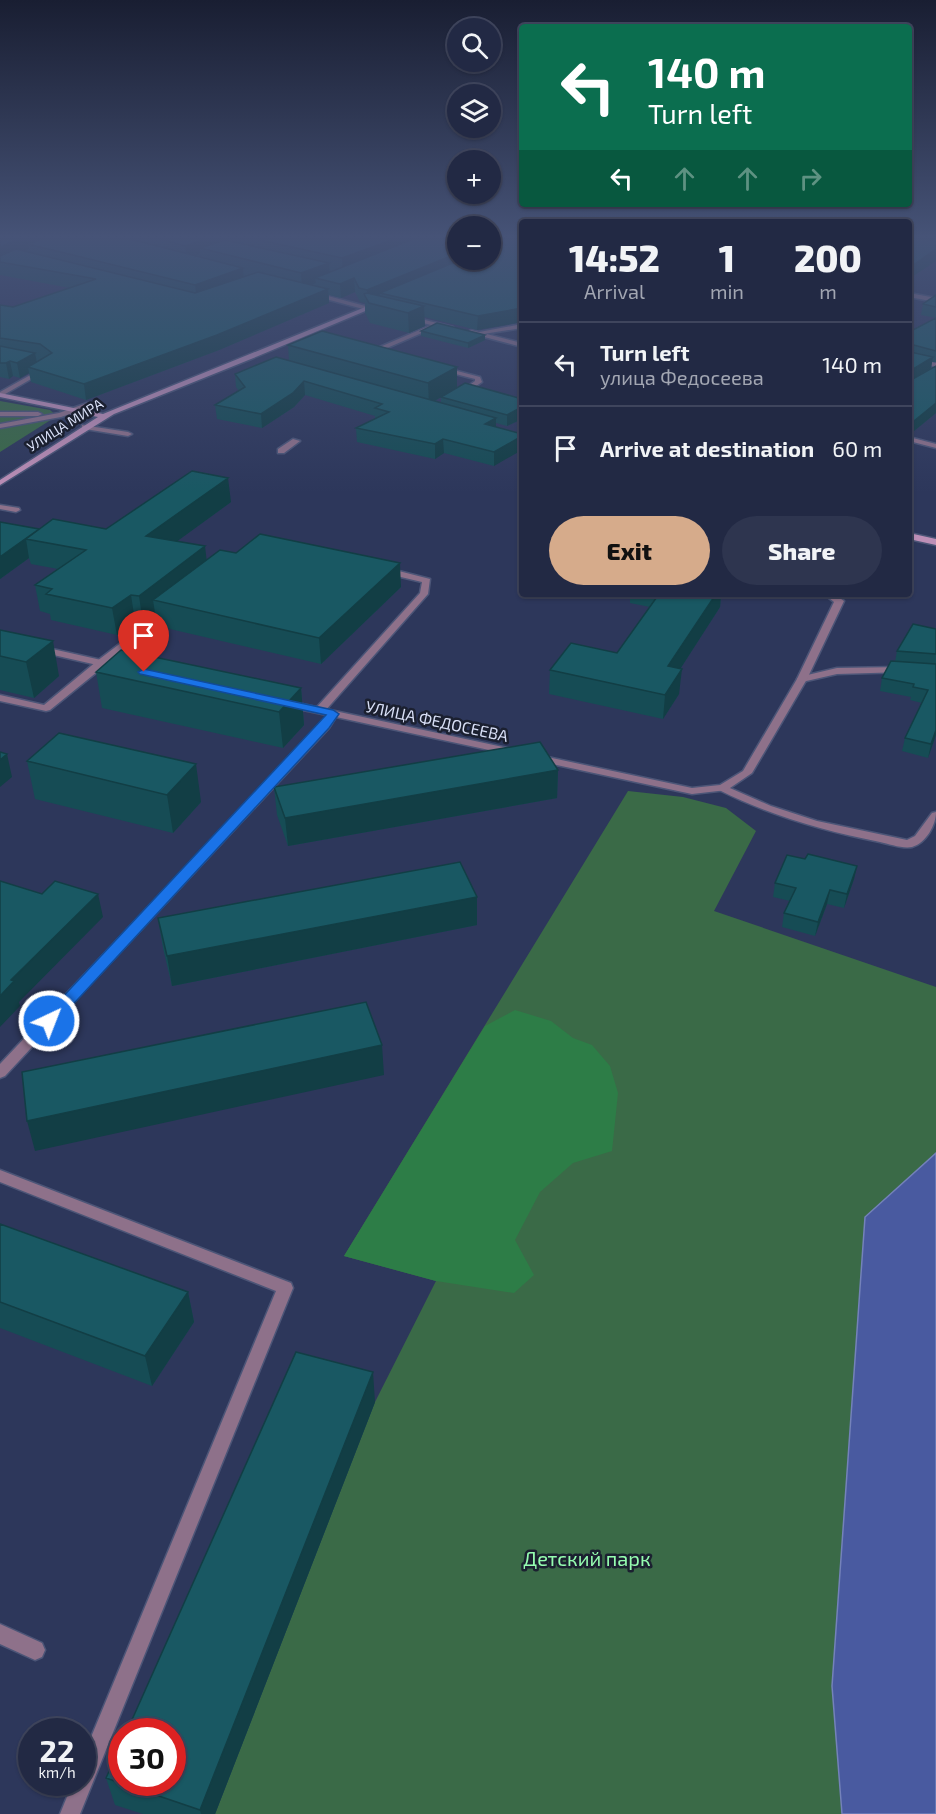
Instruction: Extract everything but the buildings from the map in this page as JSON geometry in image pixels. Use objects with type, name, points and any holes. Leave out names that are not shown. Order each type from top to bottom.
[{"type":"street","name":"УЛИЦА МИРА","points":[[0,483],[104,416],[330,324]]},
{"type":"street","points":[[431,324],[456,329]]},
{"type":"street","points":[[387,355],[376,352],[436,325]]},
{"type":"street","points":[[477,333],[519,326]]},
{"type":"street","points":[[466,331],[519,344]]},
{"type":"street","points":[[249,358],[260,361]]},
{"type":"street","points":[[912,360],[936,365]]},
{"type":"street","points":[[0,395],[50,367],[42,363]]},
{"type":"street","points":[[432,366],[478,378],[479,382],[455,397]]},
{"type":"street","points":[[0,395],[104,416]]},
{"type":"street","points":[[0,426],[60,415],[87,405]]},
{"type":"street","points":[[0,414],[12,412],[60,415]]},
{"type":"street","points":[[85,427],[128,434]]},
{"type":"street","points":[[912,440],[936,446]]},
{"type":"street","points":[[281,451],[296,441]]},
{"type":"street","points":[[0,507],[16,510]]},
{"type":"street","points":[[912,537],[936,542]]},
{"type":"street","points":[[320,711],[424,594],[428,581],[376,569]]},
{"type":"street","points":[[723,788],[747,773],[802,679],[839,601],[833,597]]},
{"type":"street","points":[[0,698],[46,708],[177,604]]},
{"type":"street","points":[[33,648],[135,670]]},
{"type":"street","points":[[802,679],[837,670],[912,670]]},
{"type":"street","name":"УЛИЦА ФЕДОСЕЕВА","points":[[273,700],[692,792],[723,788]]},
{"type":"street","points":[[0,1074],[325,726],[333,714]]},
{"type":"street","points":[[723,788],[755,804],[795,817],[843,831],[909,844],[919,838],[936,815]]},
{"type":"street","points":[[0,1176],[285,1288],[70,1814]]},
{"type":"street","points":[[0,1634],[35,1650]]},
{"type":"green space","points":[[0,401],[50,410],[57,416],[0,452]]},
{"type":"green space","name":"Детский парк","points":[[628,791],[683,797],[726,808],[756,831],[714,911],[936,987],[936,1153],[865,1217],[832,1686],[842,1814],[215,1814],[375,1402],[436,1281],[344,1256]]},
{"type":"green space","points":[[515,1010],[551,1021],[573,1038],[592,1045],[610,1066],[618,1093],[612,1151],[573,1163],[540,1192],[515,1240],[534,1275],[514,1293],[436,1281],[344,1256],[485,1026]]},
{"type":"water","points":[[936,1153],[936,1814],[842,1814],[832,1686],[865,1217]]},
{"type":"route","points":[[49,1021],[325,726],[333,714],[144,672]]}]
